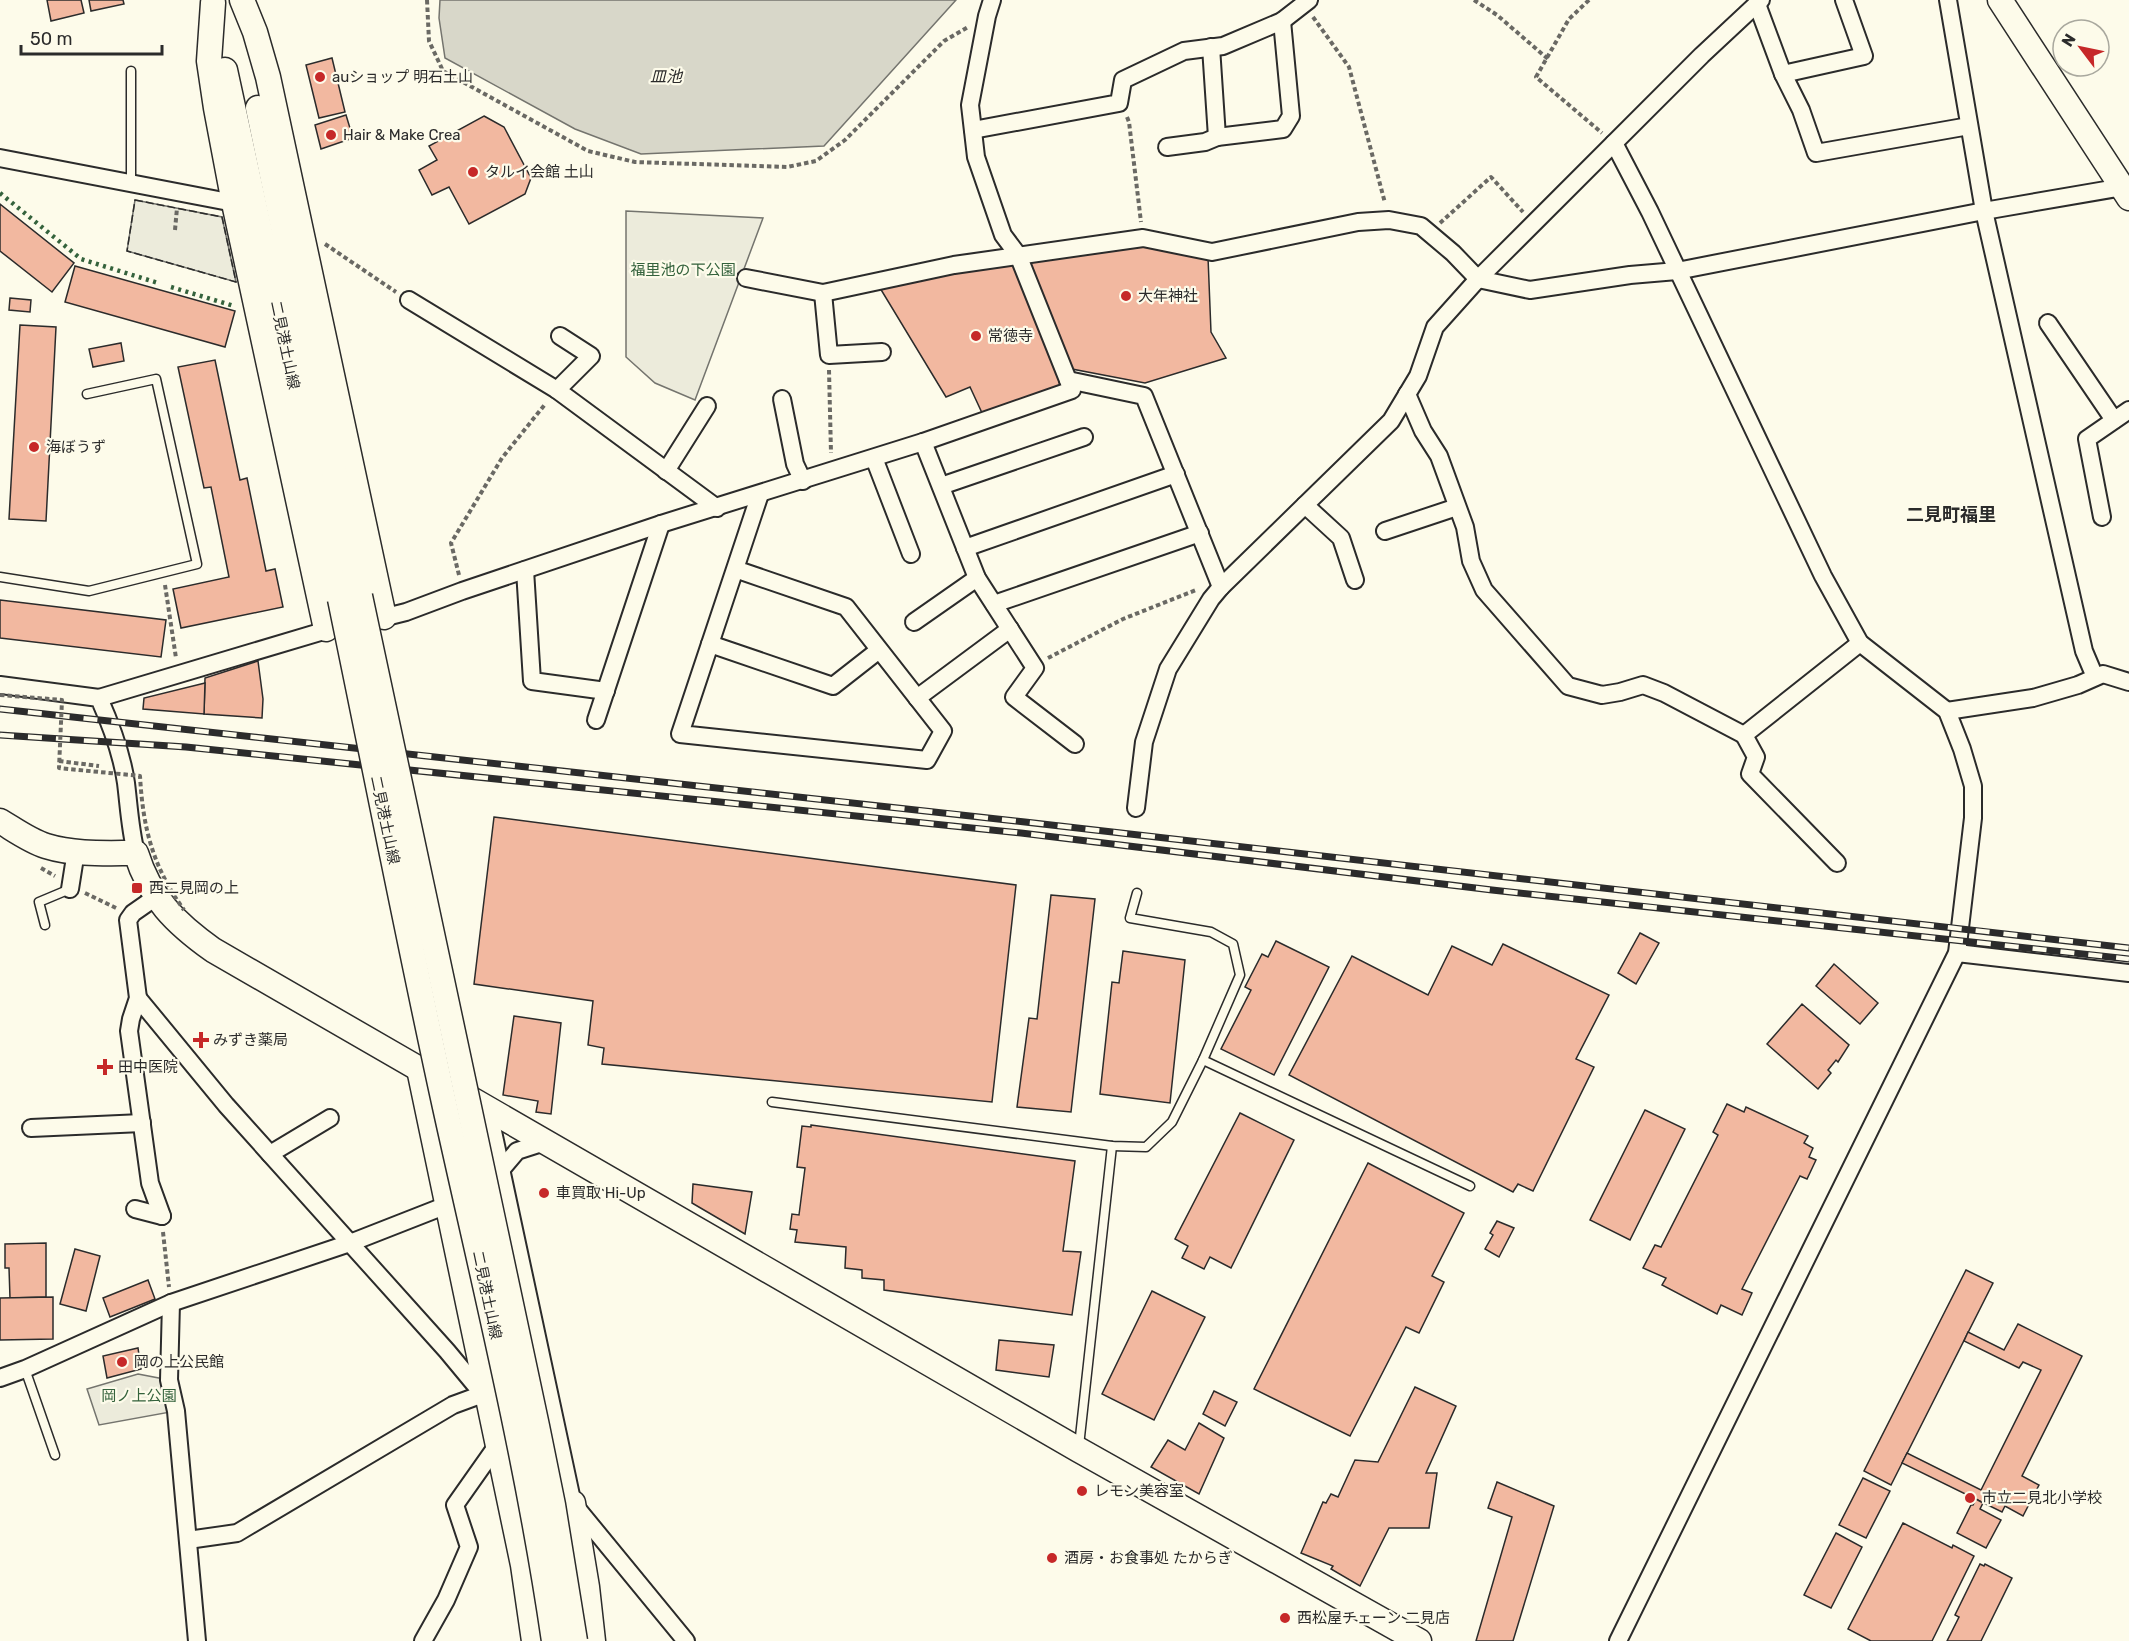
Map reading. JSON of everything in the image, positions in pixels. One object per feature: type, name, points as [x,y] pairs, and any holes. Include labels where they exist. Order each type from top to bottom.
[{"type":"main road","points":[[242,0],[255,32],[268,77],[384,617]]},
{"type":"main road","points":[[2000,0],[2127,190]]},
{"type":"main road","points":[[221,1],[208,61],[234,203],[326,629]]},
{"type":"main road","name":"二見港土山線","points":[[221,1],[224,66],[350,597],[540,1438],[575,1641]]},
{"type":"main road","name":"二見港土山線","points":[[350,597],[440,1083],[509,1396],[545,1576],[554,1641]]},
{"type":"main road","points":[[0,821],[47,846],[76,851],[136,853],[156,897],[174,919],[213,950],[1405,1638]]},
{"type":"main road","points":[[419,1069],[486,1398],[523,1564],[534,1641]]},
{"type":"main road","points":[[573,1503],[587,1587],[593,1641]]},
{"type":"street","points":[[1783,74],[1864,56],[1844,0]]},
{"type":"street","points":[[1948,0],[1984,211],[2084,651],[2095,677]]},
{"type":"street","points":[[973,130],[1119,103],[1123,80],[1184,51],[1222,46],[1282,21],[1306,2]]},
{"type":"street","points":[[1136,808],[1144,742],[1168,669],[1220,583],[1305,505],[1391,421],[1418,376],[1435,327],[1478,279],[1759,2],[1783,74],[1801,110],[1816,153],[1969,126]]},
{"type":"street","points":[[0,685],[99,698],[326,629],[406,612],[661,524],[874,458],[1072,390],[1018,255],[1003,235],[976,157],[970,105],[989,8]]},
{"type":"street","points":[[1167,147],[1205,142],[1217,137],[1283,129],[1291,116],[1282,21]]},
{"type":"street","points":[[1211,47],[1217,137]]},
{"type":"street","points":[[1614,143],[1650,212],[1823,576],[1860,643],[1947,711],[1973,786],[1973,818],[1957,953],[1618,1641]]},
{"type":"street","points":[[0,158],[234,203]]},
{"type":"street","points":[[746,278],[824,293],[954,265],[1143,238],[1212,252],[1358,222],[1389,220],[1421,226],[1453,253],[1478,279],[1530,290],[1630,275],[1677,272],[1984,211],[2127,190]]},
{"type":"street","points":[[824,293],[829,355],[882,352]]},
{"type":"street","points":[[409,300],[557,390],[717,508]]},
{"type":"street","points":[[2048,323],[2114,420]]},
{"type":"street","points":[[557,390],[591,356],[560,336]]},
{"type":"street","points":[[1068,380],[1144,396],[1220,583]]},
{"type":"street","points":[[1407,394],[1423,431],[1439,456],[1464,527],[1471,561],[1484,590],[1568,686],[1602,695],[1643,685],[1664,693],[1744,735],[1756,757],[1750,774],[1837,863]]},
{"type":"street","points":[[782,399],[795,464],[803,481]]},
{"type":"street","points":[[666,471],[707,406]]},
{"type":"street","points":[[2102,518],[2087,439],[2129,410]]},
{"type":"street","points":[[941,486],[1084,437]]},
{"type":"street","points":[[923,442],[977,578],[1035,668],[1014,697],[1075,744]]},
{"type":"street","points":[[874,458],[911,554]]},
{"type":"street","points":[[965,548],[1176,474]]},
{"type":"street","points":[[735,569],[846,607],[943,731],[927,760],[680,734],[735,569],[760,494]]},
{"type":"street","points":[[1305,505],[1341,538],[1355,580]]},
{"type":"street","points":[[1385,531],[1457,507]]},
{"type":"street","points":[[596,720],[661,524]]},
{"type":"street","points":[[994,604],[1200,533]]},
{"type":"street","points":[[525,570],[532,681],[606,691]]},
{"type":"street","points":[[914,622],[977,578]]},
{"type":"street","points":[[918,698],[1010,629]]},
{"type":"street","points":[[1744,735],[1860,643]]},
{"type":"street","points":[[710,644],[833,686],[879,650]]},
{"type":"street","points":[[1947,711],[2033,698],[2078,685],[2103,674],[2129,682]]},
{"type":"street","points":[[99,698],[117,743],[126,782],[129,826],[136,853]]},
{"type":"street","points":[[70,887],[76,851]]},
{"type":"street","points":[[156,897],[133,913],[129,920],[138,998],[129,1031],[150,1183],[162,1216]]},
{"type":"street","points":[[1957,953],[2129,973]]},
{"type":"street","points":[[138,998],[226,1105],[351,1243],[486,1398],[686,1641]]},
{"type":"street","points":[[488,1108],[573,1503]]},
{"type":"street","points":[[270,1154],[330,1118]]},
{"type":"street","points":[[31,1128],[142,1123]]},
{"type":"street","points":[[0,1378],[171,1303],[351,1243],[447,1205],[501,1170],[517,1151],[545,1142]]},
{"type":"street","points":[[135,1209],[162,1216]]},
{"type":"street","points":[[171,1303],[170,1380],[176,1411],[197,1641]]},
{"type":"street","points":[[188,1540],[237,1533],[453,1405],[486,1398]]},
{"type":"street","points":[[423,1641],[446,1600],[469,1547],[455,1505],[498,1444]]},
{"type":"lane","points":[[130,183],[131,71]]},
{"type":"lane","points":[[0,577],[89,591],[197,564],[156,379],[87,394]]},
{"type":"lane","points":[[45,925],[39,902],[70,887]]},
{"type":"lane","points":[[772,1102],[1112,1146],[1146,1147],[1172,1122],[1203,1060],[1240,975],[1233,944],[1211,932],[1130,918],[1137,893]]},
{"type":"lane","points":[[1203,1060],[1470,1186]]},
{"type":"lane","points":[[1079,1450],[1112,1146]]},
{"type":"lane","points":[[25,1369],[55,1455]]},
{"type":"path","points":[[427,0],[429,41],[443,71],[588,151],[634,162],[787,167],[816,161],[845,140],[944,41],[989,8]]},
{"type":"path","points":[[1474,0],[1497,15],[1548,59]]},
{"type":"path","points":[[1589,0],[1569,19],[1536,77],[1614,143]]},
{"type":"path","points":[[1306,2],[1349,67],[1389,220]]},
{"type":"path","points":[[1119,103],[1129,122],[1143,238]]},
{"type":"path","points":[[1429,233],[1491,177],[1534,223]]},
{"type":"path","points":[[320,241],[409,300]]},
{"type":"path","points":[[829,355],[832,471]]},
{"type":"path","points":[[462,591],[451,543],[502,458],[557,390]]},
{"type":"path","points":[[163,571],[178,673]]},
{"type":"path","points":[[1035,668],[1052,655],[1123,619],[1220,583]]},
{"type":"path","points":[[0,695],[62,700],[59,768],[140,776],[143,814],[152,850],[166,883],[184,910]]},
{"type":"path","points":[[59,761],[99,766]]},
{"type":"path","points":[[70,887],[115,909],[121,906]]},
{"type":"path","points":[[162,1216],[171,1303]]},
{"type":"green space","points":[[135,200],[222,217],[236,282],[127,251]]},
{"type":"green space","name":"福里池の下公園","points":[[626,211],[763,218],[695,400],[655,383],[626,357]]},
{"type":"green space","name":"岡ノ上公園","points":[[138,1374],[169,1380],[176,1411],[99,1425],[87,1389]]},
{"type":"water","name":"皿池","points":[[440,0],[956,0],[824,146],[641,154],[575,129],[445,58],[439,18]]},
{"type":"building","points":[[47,0],[81,0],[84,13],[51,21]]},
{"type":"building","points":[[89,0],[123,0],[124,4],[91,11]]},
{"type":"building","points":[[332,58],[345,112],[319,118],[306,65]]},
{"type":"building","points":[[346,115],[353,138],[321,149],[315,125]]},
{"type":"building","points":[[484,116],[504,127],[531,178],[525,194],[469,224],[449,187],[432,195],[419,170],[437,160],[429,146]]},
{"type":"building","points":[[0,204],[74,263],[52,292],[0,251]]},
{"type":"building","name":"大年神社","points":[[1140,244],[1208,257],[1211,332],[1226,358],[1145,383],[1072,369],[1029,260]]},
{"type":"building","name":"常徳寺","points":[[1013,262],[1064,384],[983,415],[970,387],[946,397],[880,288]]},
{"type":"building","points":[[75,266],[235,311],[225,347],[65,302]]},
{"type":"building","points":[[10,298],[31,300],[30,312],[9,310]]},
{"type":"building","points":[[20,325],[56,327],[46,521],[9,519]]},
{"type":"building","points":[[121,343],[124,361],[93,367],[89,349]]},
{"type":"building","points":[[215,360],[240,480],[247,478],[266,571],[275,569],[283,607],[181,628],[173,589],[229,577],[211,487],[204,488],[178,367]]},
{"type":"building","points":[[0,600],[166,620],[161,657],[0,638]]},
{"type":"building","points":[[258,661],[263,699],[262,718],[204,714],[205,678]]},
{"type":"building","points":[[205,683],[204,714],[143,709],[144,698]]},
{"type":"building","points":[[494,817],[1016,885],[992,1102],[602,1064],[604,1048],[588,1045],[593,1001],[474,984]]},
{"type":"building","points":[[1051,895],[1095,899],[1071,1112],[1017,1107],[1029,1018],[1037,1019]]},
{"type":"building","points":[[1640,933],[1659,943],[1636,984],[1618,973]]},
{"type":"building","points":[[1276,941],[1329,967],[1274,1075],[1221,1049],[1251,990],[1245,987],[1262,954],[1268,957]]},
{"type":"building","points":[[1503,944],[1609,995],[1576,1059],[1594,1067],[1533,1191],[1518,1184],[1513,1192],[1289,1075],[1352,956],[1428,995],[1452,946],[1492,965]]},
{"type":"building","points":[[1123,951],[1185,960],[1170,1103],[1100,1094],[1112,982],[1119,983]]},
{"type":"building","points":[[1834,964],[1878,1003],[1860,1024],[1816,986]]},
{"type":"building","points":[[1802,1004],[1849,1045],[1838,1062],[1836,1060],[1828,1070],[1831,1073],[1818,1089],[1767,1044]]},
{"type":"building","points":[[514,1016],[561,1023],[551,1114],[536,1112],[538,1101],[503,1095]]},
{"type":"building","points":[[1727,1104],[1744,1112],[1746,1107],[1808,1136],[1804,1143],[1813,1148],[1809,1157],[1816,1160],[1807,1179],[1800,1176],[1742,1289],[1752,1293],[1742,1315],[1721,1305],[1717,1314],[1662,1285],[1666,1278],[1643,1268],[1655,1245],[1661,1247],[1718,1135],[1713,1132]]},
{"type":"building","points":[[1645,1110],[1685,1129],[1630,1240],[1590,1220]]},
{"type":"building","points":[[1240,1113],[1294,1140],[1231,1268],[1210,1257],[1204,1269],[1182,1258],[1188,1246],[1175,1239]]},
{"type":"building","points":[[811,1125],[1075,1161],[1063,1251],[1081,1252],[1072,1315],[884,1290],[884,1280],[862,1278],[862,1270],[845,1268],[846,1247],[795,1242],[797,1230],[790,1229],[792,1214],[799,1215],[805,1168],[797,1167],[802,1126],[811,1127]]},
{"type":"building","points":[[1368,1163],[1464,1213],[1432,1276],[1444,1282],[1419,1333],[1406,1327],[1350,1436],[1254,1389]]},
{"type":"building","points":[[693,1184],[752,1192],[745,1234],[692,1203]]},
{"type":"building","points":[[1497,1221],[1514,1228],[1499,1257],[1485,1249],[1493,1235],[1490,1233]]},
{"type":"building","points":[[46,1243],[46,1297],[10,1298],[9,1268],[5,1268],[5,1244]]},
{"type":"building","points":[[75,1249],[100,1256],[86,1311],[60,1304]]},
{"type":"building","points":[[1966,1270],[1993,1283],[1891,1485],[1864,1471]]},
{"type":"building","points":[[148,1280],[155,1299],[110,1317],[103,1298]]},
{"type":"building","points":[[1152,1291],[1205,1317],[1154,1420],[1102,1394]]},
{"type":"building","points":[[53,1297],[53,1339],[0,1340],[0,1298]]},
{"type":"building","points":[[2018,1324],[2082,1356],[2022,1476],[2039,1485],[2023,1516],[2005,1506],[2002,1512],[1902,1463],[1907,1453],[1981,1490],[2041,1370],[2023,1362],[2019,1368],[1964,1341],[1968,1332],[2004,1350]]},
{"type":"building","points":[[999,1340],[1054,1345],[1049,1377],[996,1370]]},
{"type":"building","name":"岡の上公民館","points":[[138,1348],[141,1369],[107,1378],[103,1356]]},
{"type":"building","points":[[1415,1387],[1456,1406],[1426,1473],[1437,1473],[1429,1528],[1389,1528],[1360,1586],[1331,1569],[1333,1566],[1301,1553],[1323,1502],[1326,1503],[1331,1494],[1338,1497],[1355,1460],[1378,1462]]},
{"type":"building","points":[[1214,1391],[1237,1402],[1225,1426],[1203,1414]]},
{"type":"building","points":[[1199,1423],[1224,1438],[1199,1494],[1151,1467],[1168,1440],[1185,1450]]},
{"type":"building","points":[[1863,1478],[1890,1491],[1866,1538],[1839,1525]]},
{"type":"building","points":[[1497,1482],[1554,1506],[1513,1641],[1476,1641],[1512,1517],[1488,1508]]},
{"type":"building","points":[[1976,1499],[1983,1503],[1980,1509],[2001,1520],[1986,1548],[1957,1533]]},
{"type":"building","points":[[1903,1523],[1952,1548],[1953,1545],[1974,1556],[1932,1641],[1871,1641],[1848,1629]]},
{"type":"building","points":[[1836,1533],[1862,1547],[1831,1608],[1804,1595]]},
{"type":"building","points":[[1980,1564],[1984,1566],[1985,1564],[2012,1578],[1981,1641],[1947,1641],[1959,1617],[1955,1615]]},
{"type":"railway","points":[[0,709],[1025,822],[2129,948]]},
{"type":"railway","points":[[0,735],[186,747],[1021,833],[1492,890],[2129,959]]},
{"type":"hedge","points":[[0,193],[81,259],[158,283]]},
{"type":"hedge","points":[[171,287],[234,306]]},
{"type":"fence","points":[[135,200],[222,217],[236,282],[127,251],[135,200]]},
{"type":"place","name":"auショップ 明石土山","points":[[320,77]]},
{"type":"place","name":"Hair & Make Crea","points":[[331,135]]},
{"type":"place","name":"タルイ会館 土山","points":[[473,172]]},
{"type":"place","name":"大年神社","points":[[1126,296]]},
{"type":"place","name":"常徳寺","points":[[976,336]]},
{"type":"place","name":"海ぼうず","points":[[34,447]]},
{"type":"place","name":"西二見岡の上","points":[[137,888]]},
{"type":"place","name":"みずき薬局","points":[[201,1040]]},
{"type":"place","name":"田中医院","points":[[105,1067]]},
{"type":"place","name":"車買取 Hi-Up","points":[[544,1193]]},
{"type":"place","name":"岡の上公民館","points":[[122,1362]]},
{"type":"place","name":"レモン美容室","points":[[1082,1491]]},
{"type":"place","name":"市立二見北小学校","points":[[1970,1498]]},
{"type":"place","name":"酒房・お食事処 たからぎ","points":[[1052,1558]]},
{"type":"place","name":"西松屋チェーン 二見店","points":[[1285,1618]]},
{"type":"district","name":"二見町福里","points":[[1951,515]]}]
